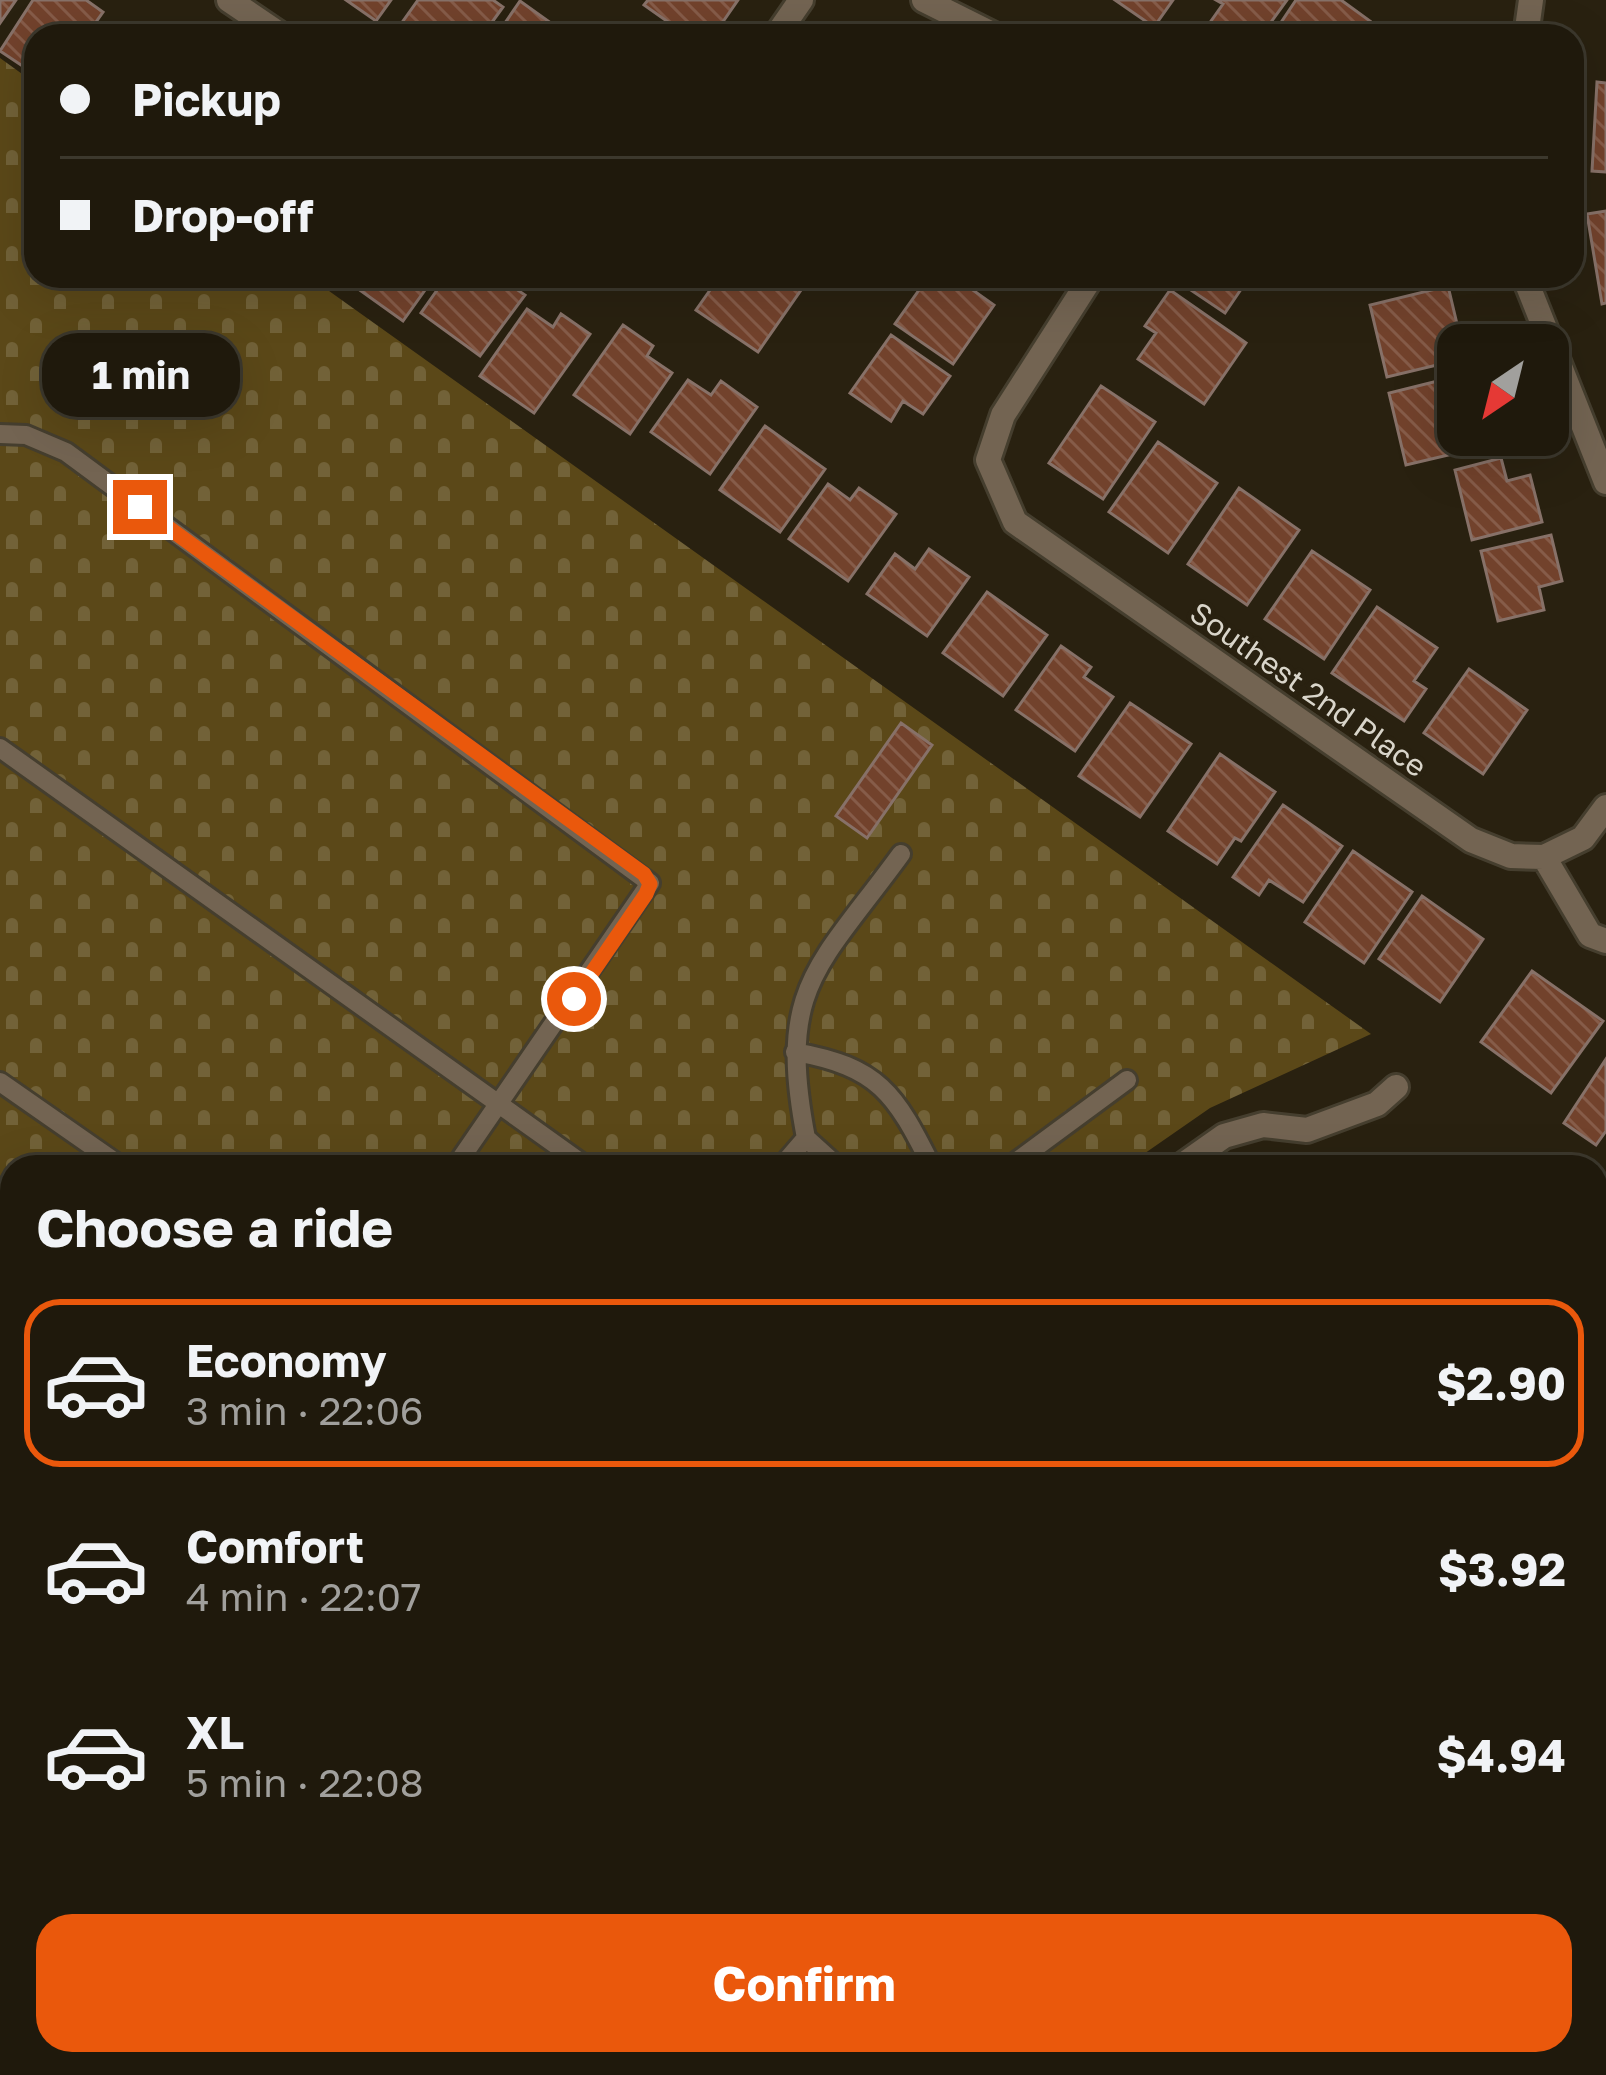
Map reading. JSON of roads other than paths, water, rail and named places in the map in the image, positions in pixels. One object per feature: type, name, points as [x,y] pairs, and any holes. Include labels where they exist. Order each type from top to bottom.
[{"type":"street","points":[[230,0],[265,24]]},
{"type":"street","points":[[924,0],[972,24]]},
{"type":"street","name":"Southest 2nd Place","points":[[1083,288],[1003,415],[988,460],[1015,522],[1471,840],[1511,856],[1544,856]]},
{"type":"street","points":[[1529,288],[1606,482]]},
{"type":"street","points":[[1606,807],[1582,838],[1544,856],[1589,935],[1606,940]]},
{"type":"street","points":[[1197,1155],[1224,1136],[1263,1125],[1307,1130],[1377,1103],[1396,1088]]},
{"type":"lane","points":[[0,434],[26,435],[66,452],[644,874],[650,884],[646,894],[464,1155]]},
{"type":"lane","points":[[0,748],[570,1155]]},
{"type":"lane","points":[[825,1155],[806,1138],[795,1052],[806,982],[902,854]]},
{"type":"lane","points":[[795,1052],[845,1061],[883,1084],[925,1155]]},
{"type":"lane","points":[[1025,1155],[1127,1080]]},
{"type":"lane","points":[[0,1082],[105,1155]]},
{"type":"lane","points":[[791,1155],[806,1138]]}]
